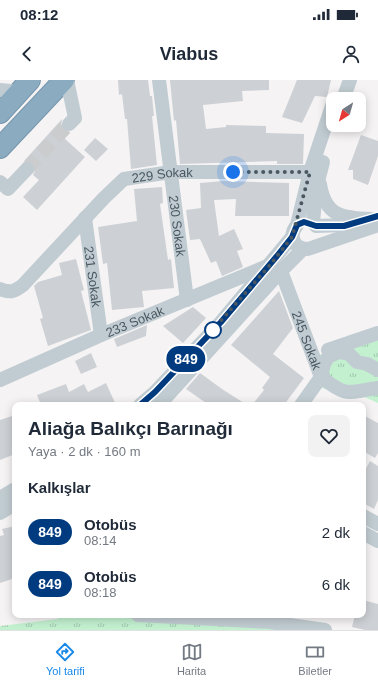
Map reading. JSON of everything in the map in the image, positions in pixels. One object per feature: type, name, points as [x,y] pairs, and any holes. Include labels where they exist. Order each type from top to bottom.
[{"type":"highway","points":[[0,148],[66,80]]},
{"type":"highway","points":[[0,113],[25,86],[49,96]]},
{"type":"street","points":[[66,80],[75,118],[69,124]]},
{"type":"street","name":"230 Sokak","points":[[159,80],[172,172],[187,300]]},
{"type":"street","points":[[336,92],[340,80]]},
{"type":"street","points":[[346,92],[350,80]]},
{"type":"street","points":[[0,90],[25,86]]},
{"type":"street","points":[[308,248],[319,238],[314,225],[314,174],[326,129]]},
{"type":"street","points":[[275,268],[294,231],[314,174],[332,132]]},
{"type":"street","points":[[0,182],[8,189],[27,169]]},
{"type":"street","name":"229 Sokak","points":[[0,289],[9,293],[15,291],[124,179],[172,172],[314,174]]},
{"type":"street","points":[[314,174],[325,203],[333,212],[347,218],[376,220]]},
{"type":"street","name":"231 Sokak","points":[[85,218],[101,335]]},
{"type":"street","points":[[294,231],[304,222],[314,225],[344,226],[376,220]]},
{"type":"street","points":[[156,401],[221,322],[275,268],[308,248],[376,220]]},
{"type":"street","points":[[294,231],[296,245],[308,248]]},
{"type":"street","name":"233 Sokak","points":[[0,380],[101,335],[187,300],[275,268]]},
{"type":"street","name":"245 Sokak","points":[[275,268],[321,377],[303,402]]},
{"type":"street","points":[[312,355],[378,333]]},
{"type":"street","points":[[378,370],[367,364],[357,362],[349,354],[339,352],[328,357],[324,364],[321,377],[340,390],[351,393],[378,388]]},
{"type":"street","points":[[0,498],[12,491]]},
{"type":"street","points":[[0,512],[12,506]]},
{"type":"street","points":[[366,518],[378,524]]},
{"type":"street","points":[[366,535],[378,541]]},
{"type":"street","points":[[194,618],[269,622],[296,621],[325,630]]},
{"type":"green space","points":[[378,335],[378,403],[364,397],[350,399],[315,385],[313,357]]},
{"type":"green space","points":[[175,618],[325,630],[0,630],[0,626],[58,619]]},
{"type":"building","points":[[118,80],[148,80],[150,96],[152,96],[154,116],[152,116],[157,165],[131,169],[127,119],[125,119],[122,94],[119,95]]},
{"type":"building","points":[[170,80],[269,80],[269,90],[242,91],[243,101],[203,105],[206,129],[226,127],[226,125],[266,126],[266,133],[304,134],[303,164],[277,164],[277,161],[180,164],[176,120],[174,121]]},
{"type":"building","points":[[297,80],[331,80],[328,92],[326,92],[326,97],[315,96],[302,123],[282,117]]},
{"type":"building","points":[[62,119],[61,127],[63,130],[69,132],[64,138],[85,157],[37,210],[23,197],[39,180],[33,175],[35,171],[33,163],[24,161]]},
{"type":"building","points":[[361,135],[378,141],[378,156],[368,185],[353,179],[353,170],[348,170]]},
{"type":"building","points":[[95,138],[108,149],[96,161],[84,150]]},
{"type":"building","points":[[223,181],[289,183],[289,216],[235,216],[236,199],[214,200],[219,236],[234,229],[243,249],[237,251],[243,267],[222,276],[216,261],[211,263],[200,239],[190,240],[186,210],[201,208],[200,183]]},
{"type":"building","points":[[162,187],[163,203],[160,204],[168,260],[171,259],[174,288],[142,291],[144,307],[112,310],[107,263],[103,264],[98,227],[137,221],[134,189]]},
{"type":"building","points":[[76,259],[84,290],[81,291],[91,330],[48,346],[40,319],[43,318],[34,286],[38,282],[62,275],[59,263]]},
{"type":"building","points":[[279,291],[293,328],[273,354],[304,378],[286,402],[254,402],[264,390],[262,388],[270,377],[231,345]]},
{"type":"building","points":[[193,307],[206,318],[183,343],[163,326]]},
{"type":"building","points":[[147,325],[146,336],[117,347],[114,339]]},
{"type":"building","points":[[91,353],[97,367],[81,374],[75,361]]},
{"type":"building","points":[[200,373],[242,402],[205,402],[186,389]]},
{"type":"building","points":[[106,383],[115,402],[40,402],[37,395],[66,384],[69,392],[84,384],[88,392]]},
{"type":"building","points":[[12,416],[12,455],[0,460],[0,420]]},
{"type":"building","points":[[366,417],[378,423],[378,453],[375,458],[366,453]]},
{"type":"building","points":[[370,461],[378,466],[378,500],[374,509],[366,505],[366,468]]},
{"type":"building","points":[[12,527],[12,579],[0,583],[0,536],[4,535],[2,529]]},
{"type":"building","points":[[366,601],[378,604],[378,630],[365,630],[352,627],[354,618],[366,618]]},
{"type":"tunnel","points":[[27,169],[69,124]]},
{"type":"bus line","name":"849","points":[[143,402],[155,392],[221,322],[270,265],[292,237],[294,228],[300,222],[313,223],[316,226],[344,226],[378,216]]},
{"type":"route","points":[[213,330],[210,333],[270,265],[292,237],[292,232],[297,225],[310,172],[233,172]]}]
